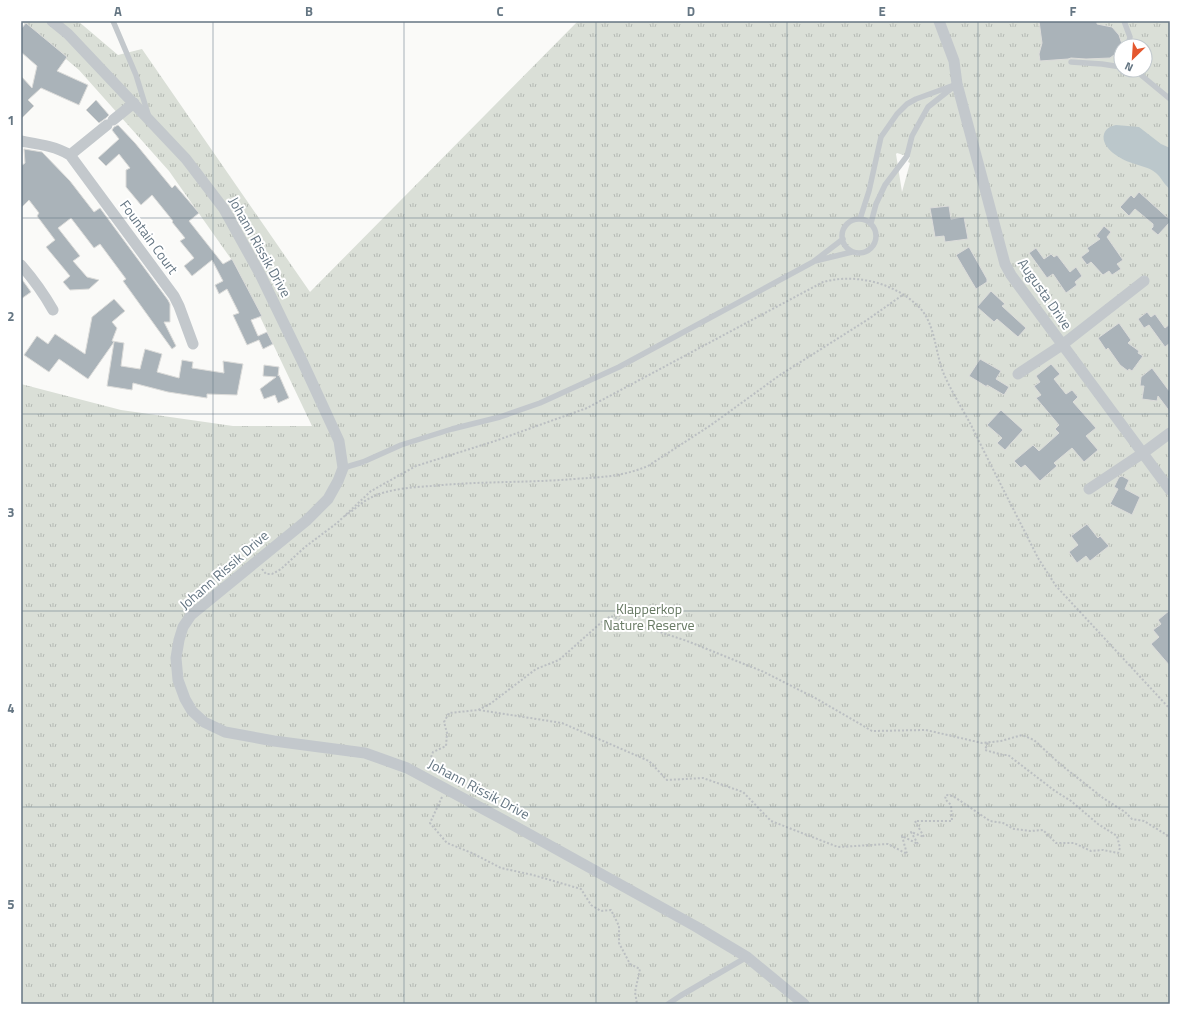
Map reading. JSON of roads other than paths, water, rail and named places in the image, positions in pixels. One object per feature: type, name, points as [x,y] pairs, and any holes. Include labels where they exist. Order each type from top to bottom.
[{"type":"street","name":"Johann Rissik Drive","points":[[52,21],[68,34],[186,159],[224,209],[260,274],[304,364],[339,441],[343,468],[328,499],[306,521],[191,616],[183,628],[176,658],[178,680],[185,699],[192,711],[204,722],[225,732],[274,741],[365,753],[407,768],[655,903],[747,957],[804,1004]]},
{"type":"street","name":"Augusta Drive","points":[[939,21],[954,61],[957,84],[1005,264],[1011,275],[1062,345],[1170,490]]},
{"type":"street","points":[[21,141],[63,151],[70,155],[134,103]]},
{"type":"street","name":"Fountain Court","points":[[70,155],[174,296],[193,344]]},
{"type":"street","points":[[21,265],[44,294],[53,310]]},
{"type":"street","points":[[1018,374],[1062,345],[1144,281]]},
{"type":"street","points":[[1089,489],[1170,433]]},
{"type":"lane","points":[[113,21],[136,75],[150,120]]},
{"type":"lane","points":[[1124,21],[1130,38]]},
{"type":"lane","points":[[1071,62],[1113,66]]},
{"type":"lane","points":[[1145,78],[1170,99]]},
{"type":"lane","points":[[860,219],[869,191],[882,138],[897,114],[906,104],[957,84]]},
{"type":"lane","points":[[813,262],[852,252],[864,252],[873,246],[876,240],[876,235],[871,223],[876,204],[885,185],[907,156],[912,136],[928,107],[957,84]]},
{"type":"lane","points":[[852,252],[844,244],[842,238],[845,227],[854,220],[860,219],[871,223]]},
{"type":"lane","points":[[343,468],[362,462],[401,445],[452,429],[500,417],[540,403],[619,367],[813,262],[842,238]]},
{"type":"lane","points":[[668,1004],[747,957]]},
{"type":"park label","name":"Klapperkop Nature Reserve","points":[[649,618]]}]
